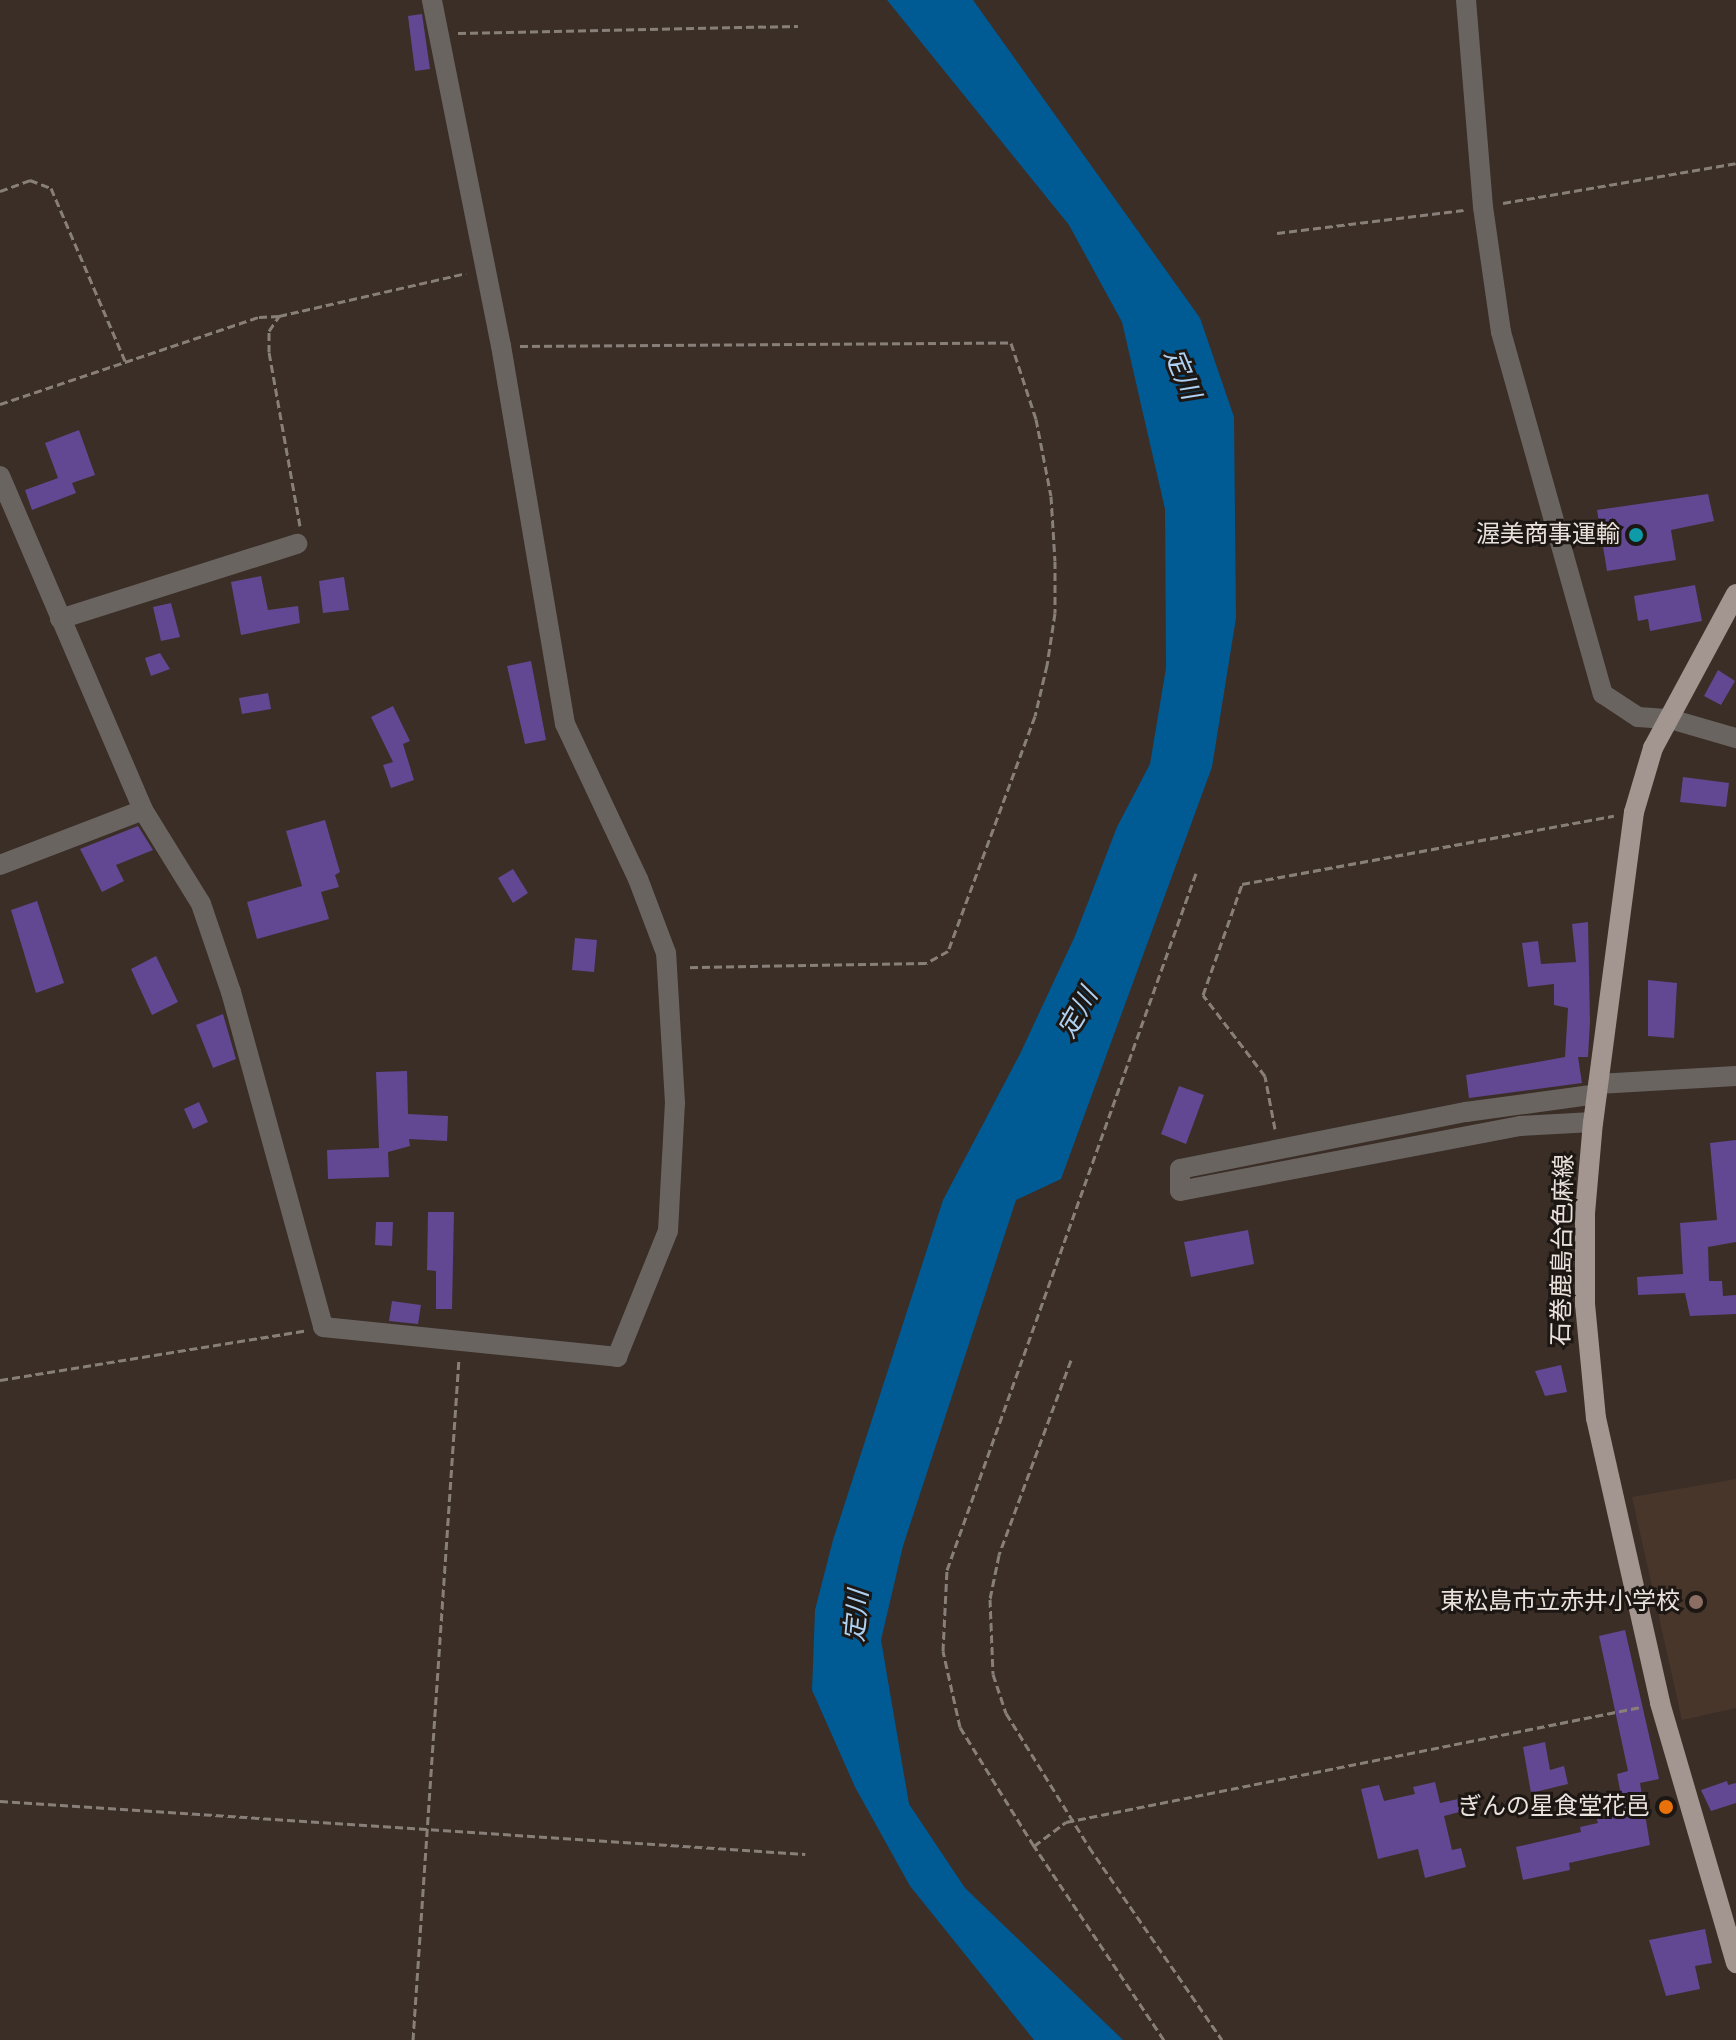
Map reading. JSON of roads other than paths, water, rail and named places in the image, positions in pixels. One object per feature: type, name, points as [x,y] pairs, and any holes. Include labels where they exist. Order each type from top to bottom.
[{"type":"main road","name":"石巻鹿島台色麻線","points":[[1736,594],[1653,748],[1634,812],[1597,1089],[1585,1214],[1587,1361],[1660,1703],[1736,1963]]},
{"type":"street","points":[[0,476],[143,810],[201,904],[231,992],[323,1327],[617,1357],[668,1231],[675,1103],[668,967],[638,879],[565,724],[501,346],[432,0]]},
{"type":"street","points":[[1466,0],[1483,207],[1501,332],[1603,694],[1638,717],[1670,719],[1736,738]]},
{"type":"street","points":[[60,619],[297,544]]},
{"type":"street","points":[[0,865],[143,810]]},
{"type":"street","points":[[1593,1122],[1520,1126],[1180,1191],[1180,1169],[1597,1089],[1736,1076]]},
{"type":"water","name":"定川","points":[[887,0],[973,0],[1200,318],[1234,417],[1236,618],[1212,767],[1061,1179],[1016,1200],[903,1546],[881,1640],[909,1804],[965,1888],[1123,2040],[1034,2040],[910,1886],[855,1787],[812,1690],[815,1610],[833,1540],[943,1200],[1020,1054],[1075,936],[1117,827],[1150,764],[1166,668],[1165,509],[1122,322],[1069,225]]},
{"type":"place","name":"渥美商事運輸","points":[[1636,535]]},
{"type":"place","name":"東松島市立赤井小学校","points":[[1696,1602]]},
{"type":"place","name":"ぎんの星食堂花邑","points":[[1666,1807]]}]
